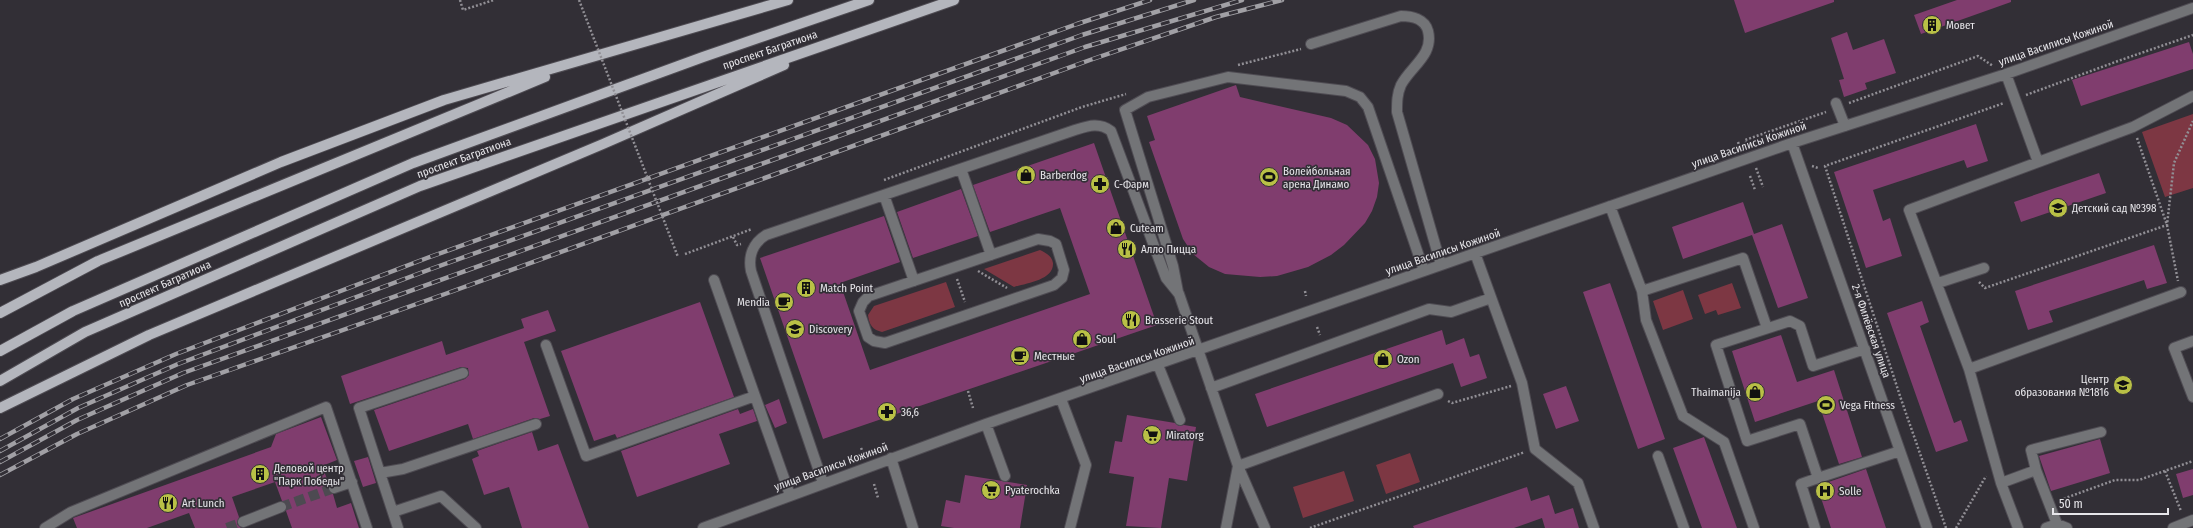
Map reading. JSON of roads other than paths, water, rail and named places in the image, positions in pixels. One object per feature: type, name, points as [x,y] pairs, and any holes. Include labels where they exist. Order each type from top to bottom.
[{"type":"main road","points":[[0,280],[36,267],[281,162],[444,100],[788,0]]},
{"type":"main road","name":"проспект Багратиона","points":[[0,351],[73,311],[413,163],[702,56],[869,0]]},
{"type":"main road","name":"проспект Багратиона","points":[[0,381],[86,332],[420,186],[855,33],[954,0]]},
{"type":"main road","points":[[0,408],[149,335],[604,144],[855,33]]},
{"type":"main road","points":[[0,313],[98,261],[593,57]]},
{"type":"street","name":"улица Василисы Кожиной","points":[[703,528],[986,424],[1475,253],[1792,143],[2006,74],[2193,8]]},
{"type":"street","points":[[1312,44],[1401,16],[1415,17],[1427,27],[1430,41],[1426,52],[1401,85],[1397,98],[1397,112],[1441,265]]},
{"type":"street","points":[[2006,74],[2038,162]]},
{"type":"street","points":[[1265,528],[1238,466],[1198,351],[1179,294],[1173,266],[1125,110],[1148,97],[1228,77],[1346,91],[1360,97],[1368,107],[1424,271]]},
{"type":"street","points":[[2018,528],[2001,483],[1970,369],[1909,210],[2133,127],[2193,96]]},
{"type":"street","points":[[1837,105],[1845,126]]},
{"type":"street","points":[[823,483],[751,271],[750,259],[756,243],[766,235],[1092,125],[1105,126],[1110,131],[1166,278],[1179,294]]},
{"type":"street","name":"2-я Филёвская улица","points":[[1792,143],[1927,528]]},
{"type":"street","points":[[961,169],[991,255]]},
{"type":"street","points":[[884,195],[914,281]]},
{"type":"street","points":[[1610,206],[1642,292],[1646,320],[1683,416],[1724,442],[1754,528]]},
{"type":"street","points":[[1038,239],[1050,241],[1056,244],[1064,270],[1062,278],[1054,285],[885,342],[871,340],[868,337],[859,311],[862,302],[869,296],[991,255],[1038,239]]},
{"type":"street","points":[[1475,253],[1522,382],[1535,449],[1578,483],[1594,528]]},
{"type":"street","points":[[1642,292],[1743,258],[1767,328]]},
{"type":"street","points":[[1938,283],[1984,268]]},
{"type":"street","points":[[714,280],[790,495]]},
{"type":"street","points":[[1970,369],[2181,292]]},
{"type":"street","points":[[1211,388],[1429,309],[1451,312],[1491,298]]},
{"type":"street","points":[[1818,478],[1800,424],[1747,441],[1716,345],[1790,321],[1800,326],[1813,366],[1865,349]]},
{"type":"street","points":[[2193,341],[2174,348],[2193,397]]},
{"type":"street","points":[[546,345],[586,456],[755,396]]},
{"type":"street","points":[[1158,365],[1180,420]]},
{"type":"street","points":[[398,528],[359,408],[463,374]]},
{"type":"street","points":[[1238,466],[1438,394]]},
{"type":"street","points":[[1061,399],[1086,465],[1070,528]]},
{"type":"street","points":[[45,528],[71,512],[326,406],[368,528]]},
{"type":"street","points":[[380,473],[403,469],[536,424]]},
{"type":"street","points":[[986,424],[1005,476]]},
{"type":"street","points":[[2057,524],[2036,470],[2031,450],[2101,432]]},
{"type":"street","points":[[1815,528],[1801,484],[1900,451]]},
{"type":"street","points":[[1658,456],[1684,528]]},
{"type":"street","points":[[891,458],[913,528]]},
{"type":"street","points":[[1226,528],[1238,466]]},
{"type":"street","points":[[2001,483],[2036,470]]},
{"type":"street","points":[[334,488],[352,482]]},
{"type":"street","points":[[393,512],[442,496],[476,528]]},
{"type":"street","points":[[243,522],[281,507]]},
{"type":"street","points":[[2173,528],[2189,522]]},
{"type":"street","points":[[2046,528],[2057,524],[2067,528]]},
{"type":"tunnel","points":[[281,507],[334,488]]},
{"type":"tunnel","points":[[227,528],[243,522]]},
{"type":"railway","points":[[0,439],[73,399],[176,354],[427,258],[1077,24],[1150,0]]},
{"type":"railway","points":[[0,451],[78,408],[178,364],[431,269],[1082,35],[1194,0]]},
{"type":"railway","points":[[0,462],[77,420],[183,373],[1085,47],[1242,0]]},
{"type":"railway","points":[[0,475],[77,434],[187,385],[445,294],[1090,60],[1216,17],[1282,0]]},
{"type":"place","name":"Мовет","points":[[1932,25]]},
{"type":"place","name":"Barberdog","points":[[1026,175]]},
{"type":"place","name":"Волейбольная арена Динамо","points":[[1269,177]]},
{"type":"place","name":"C-Фарм","points":[[1100,184]]},
{"type":"place","name":"Детский сад №398","points":[[2058,208]]},
{"type":"place","name":"Cuteam","points":[[1116,228]]},
{"type":"place","name":"Алло Пицца","points":[[1127,249]]},
{"type":"place","name":"Match Point","points":[[806,288]]},
{"type":"place","name":"Mendia","points":[[784,302]]},
{"type":"place","name":"Brasserie Stout","points":[[1131,320]]},
{"type":"place","name":"Discovery","points":[[795,329]]},
{"type":"place","name":"Soul","points":[[1082,339]]},
{"type":"place","name":"Местные","points":[[1020,356]]},
{"type":"place","name":"Ozon","points":[[1383,359]]},
{"type":"place","name":"Центр образования №1816","points":[[2123,385]]},
{"type":"place","name":"Thaimanija","points":[[1755,392]]},
{"type":"place","name":"Vega Fitness","points":[[1826,405]]},
{"type":"place","name":"36,6","points":[[887,412]]},
{"type":"place","name":"Miratorg","points":[[1152,435]]},
{"type":"place","name":"Деловой центр \"Парк Победы\"","points":[[260,474]]},
{"type":"place","name":"Pyaterochka","points":[[991,490]]},
{"type":"place","name":"Solle","points":[[1825,491]]},
{"type":"place","name":"Art Lunch","points":[[168,503]]}]
